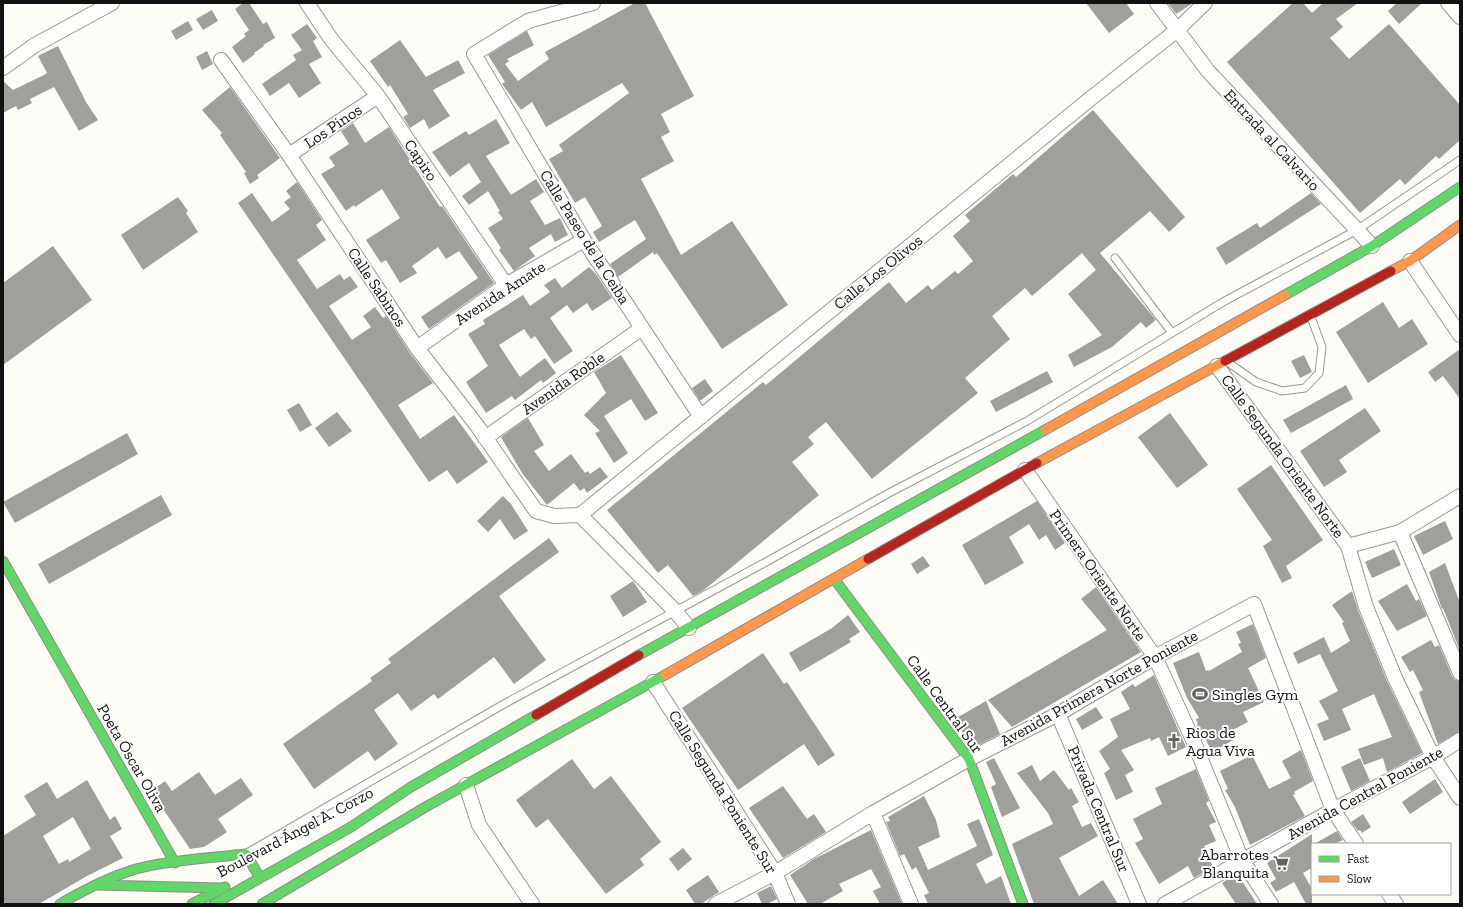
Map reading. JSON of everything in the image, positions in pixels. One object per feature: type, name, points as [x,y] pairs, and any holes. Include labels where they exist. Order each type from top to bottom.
[{"type":"main road","name":"Boulevard Ángel A. Corzo","points":[[192,904],[222,888],[258,874],[689,628],[1191,349],[1372,246],[1460,187]]},
{"type":"main road","points":[[262,904],[429,804],[653,682],[835,580],[1025,470],[1410,261],[1460,225]]},
{"type":"main road","name":"Poeta Óscar Oliva","points":[[3,561],[174,863]]},
{"type":"main road","name":"Calle Central Sur","points":[[835,580],[969,759],[1023,904]]},
{"type":"main road","points":[[60,904],[97,885],[144,867],[246,854],[258,874],[239,889],[214,904]]},
{"type":"main road","points":[[97,885],[222,888]]},
{"type":"street","points":[[3,68],[35,45],[112,3]]},
{"type":"street","name":"Capiro","points":[[307,3],[331,39],[378,96],[506,285]]},
{"type":"street","name":"Calle Paseo de la Ceiba","points":[[593,3],[528,21],[474,54],[584,240],[701,417]]},
{"type":"street","name":"Entrada al Calvario","points":[[1157,3],[1176,31],[1208,71],[1372,246]]},
{"type":"street","name":"Calle Los Olivos","points":[[580,515],[1090,98],[1176,31],[1204,3]]},
{"type":"street","points":[[1448,3],[1460,17]]},
{"type":"street","name":"Calle Sabinos","points":[[221,60],[289,155],[417,348],[485,438],[536,511],[554,516],[580,515]]},
{"type":"street","name":"Los Pinos","points":[[289,155],[378,96]]},
{"type":"street","name":"Avenida Amate","points":[[417,348],[506,285],[584,240]]},
{"type":"street","points":[[1410,261],[1460,335]]},
{"type":"street","name":"Avenida Roble","points":[[485,438],[642,328]]},
{"type":"street","name":"Calle Segunda Oriente Norte","points":[[1221,363],[1348,546]]},
{"type":"street","name":"Primera Oriente Norte","points":[[1025,470],[1155,657],[1193,740],[1242,860],[1271,904]]},
{"type":"street","points":[[1460,496],[1400,532],[1348,546],[1366,608],[1395,678],[1433,757],[1460,798]]},
{"type":"street","points":[[580,515],[675,611],[689,628]]},
{"type":"street","points":[[1400,532],[1460,673]]},
{"type":"street","name":"Avenida Primera Norte Poniente","points":[[716,904],[775,873],[873,813],[969,759],[1058,714],[1155,657],[1254,604],[1333,810]]},
{"type":"street","name":"Calle Segunda Poniente Sur","points":[[653,682],[775,873],[788,904]]},
{"type":"street","name":"Privada Central Sur","points":[[1058,714],[1139,904]]},
{"type":"street","name":"Avenida Central Poniente","points":[[1165,904],[1333,810],[1433,757],[1460,740]]},
{"type":"street","points":[[466,785],[479,825],[532,904]]},
{"type":"street","points":[[1333,810],[1355,843]]},
{"type":"street","points":[[873,813],[910,904]]},
{"type":"street","points":[[1390,895],[1396,904]]},
{"type":"lane","points":[[246,854],[504,704],[889,493],[1027,421],[1223,302],[1357,230],[1460,160]]},
{"type":"lane","points":[[1115,258],[1172,333]]},
{"type":"lane","points":[[1221,363],[1256,382],[1282,391],[1305,388],[1319,373],[1322,347],[1311,315]]},
{"type":"building","points":[[243,3],[249,3],[263,24],[267,22],[275,38],[263,45],[264,46],[243,63],[232,47],[246,36],[244,34],[249,30],[235,9]]},
{"type":"building","points":[[635,3],[645,3],[694,96],[661,114],[670,132],[661,137],[674,161],[641,179],[681,255],[732,221],[788,305],[722,349],[657,253],[654,255],[653,252],[618,277],[610,264],[646,239],[635,220],[599,242],[593,232],[602,226],[585,197],[575,203],[549,159],[563,151],[559,145],[629,93],[622,83],[546,127],[532,102],[521,110],[502,84],[505,82],[488,55],[527,31],[534,45],[507,59],[509,61],[505,64],[518,81],[549,59],[545,52]]},
{"type":"building","points":[[1086,3],[1126,3],[1134,14],[1109,33]]},
{"type":"building","points":[[1168,3],[1193,3],[1176,14]]},
{"type":"building","points":[[1293,3],[1303,3],[1312,13],[1323,3],[1358,3],[1336,19],[1343,27],[1330,38],[1349,59],[1389,24],[1460,105],[1460,140],[1439,159],[1436,156],[1405,185],[1400,179],[1360,213],[1227,62]]},
{"type":"building","points":[[1397,3],[1422,3],[1399,24],[1388,11]]},
{"type":"building","points":[[212,10],[218,21],[203,30],[196,19]]},
{"type":"building","points":[[188,21],[193,30],[176,40],[171,31]]},
{"type":"building","points":[[307,24],[317,38],[313,41],[322,57],[309,64],[321,83],[299,98],[289,83],[270,96],[262,84],[296,60],[293,55],[302,50],[291,35]]},
{"type":"building","points":[[400,40],[426,77],[458,60],[465,73],[433,90],[450,116],[429,129],[424,119],[410,128],[403,117],[408,114],[390,85],[388,87],[370,61]]},
{"type":"building","points":[[58,46],[86,102],[98,120],[79,131],[54,87],[30,99],[32,103],[18,110],[16,106],[3,113],[3,81],[13,90],[44,75],[47,73],[38,56]]},
{"type":"building","points":[[207,51],[213,64],[202,70],[196,57]]},
{"type":"building","points":[[230,87],[280,158],[257,175],[259,178],[250,184],[244,173],[246,172],[220,135],[222,133],[202,110]]},
{"type":"building","points":[[1093,110],[1185,217],[1169,232],[1150,211],[1100,253],[1156,320],[1146,328],[1141,322],[1112,347],[1074,367],[1068,355],[1102,335],[1068,294],[1096,270],[1082,253],[1032,296],[1025,288],[992,316],[1010,339],[965,378],[978,393],[872,479],[826,422],[808,437],[814,444],[792,462],[819,495],[704,590],[693,596],[668,565],[658,573],[607,510],[763,382],[766,385],[889,282],[906,303],[928,285],[932,290],[955,271],[958,274],[973,261],[953,236],[970,221],[965,215],[1013,174],[1016,177]]},
{"type":"building","points":[[496,119],[510,143],[486,156],[511,195],[536,179],[544,192],[530,201],[545,225],[560,218],[568,235],[555,242],[551,234],[529,248],[535,256],[514,271],[499,250],[501,248],[488,228],[503,219],[488,191],[469,205],[462,196],[481,182],[469,163],[450,177],[432,152],[466,131],[469,135]]},
{"type":"building","points":[[353,123],[365,143],[389,127],[440,207],[442,206],[494,283],[429,329],[421,317],[478,278],[459,251],[446,259],[438,247],[412,266],[417,273],[400,283],[386,260],[381,263],[366,240],[400,218],[382,189],[355,207],[354,205],[346,211],[321,174],[335,166],[329,157],[349,144],[341,131]]},
{"type":"building","points":[[297,182],[322,220],[316,225],[326,240],[297,260],[317,289],[340,274],[344,280],[350,276],[358,287],[329,306],[352,340],[371,327],[363,316],[375,307],[383,318],[386,316],[410,353],[433,383],[398,405],[420,439],[454,415],[488,462],[457,484],[447,470],[429,482],[238,203],[252,193],[272,222],[290,209],[284,202],[291,197],[286,191]]},
{"type":"building","points":[[1311,193],[1321,204],[1226,265],[1216,248],[1257,223],[1260,228]]},
{"type":"building","points":[[178,197],[188,211],[186,213],[198,232],[143,270],[121,235]]},
{"type":"building","points":[[53,246],[92,300],[3,365],[3,283]]},
{"type":"building","points":[[589,267],[596,274],[612,298],[592,311],[587,303],[573,313],[567,305],[550,318],[573,351],[554,364],[535,336],[531,339],[524,329],[499,345],[520,377],[545,358],[556,373],[543,383],[541,380],[515,400],[512,396],[486,413],[466,382],[488,366],[468,334],[485,324],[483,320],[523,295],[530,306],[550,292],[544,285],[555,278],[562,288]]},
{"type":"building","points":[[1383,302],[1399,328],[1412,319],[1428,344],[1368,383],[1336,332]]},
{"type":"building","points":[[1460,349],[1460,399],[1443,376],[1435,382],[1428,372]]},
{"type":"building","points":[[621,355],[658,413],[645,421],[631,399],[604,416],[628,453],[614,463],[595,433],[600,431],[584,415],[606,393],[594,372]]},
{"type":"building","points":[[1304,355],[1312,372],[1300,378],[1291,361]]},
{"type":"building","points":[[1047,371],[1053,382],[996,412],[990,401]]},
{"type":"building","points":[[705,379],[713,391],[700,401],[692,388]]},
{"type":"building","points":[[1346,385],[1353,399],[1291,433],[1283,420]]},
{"type":"building","points":[[299,403],[312,425],[300,432],[287,410]]},
{"type":"building","points":[[1365,408],[1381,431],[1339,460],[1347,472],[1324,487],[1300,451]]},
{"type":"building","points":[[337,412],[352,431],[329,447],[315,428]]},
{"type":"building","points":[[1170,413],[1208,465],[1177,488],[1138,437]]},
{"type":"building","points":[[528,418],[544,445],[534,451],[549,471],[571,454],[585,473],[588,471],[590,474],[600,467],[608,477],[587,493],[584,488],[580,491],[574,483],[547,505],[522,473],[501,437]]},
{"type":"building","points":[[127,433],[138,454],[15,523],[3,502]]},
{"type":"building","points":[[1271,465],[1323,540],[1286,566],[1292,578],[1282,583],[1263,546],[1272,540],[1237,489]]},
{"type":"building","points":[[161,495],[172,515],[49,584],[38,564]]},
{"type":"building","points":[[503,496],[511,504],[528,531],[514,540],[500,519],[488,532],[477,521]]},
{"type":"building","points":[[1037,501],[1065,543],[1055,550],[1046,535],[1039,540],[1029,524],[1009,537],[1024,563],[985,585],[962,545]]},
{"type":"building","points":[[1445,521],[1453,539],[1423,555],[1414,536]]},
{"type":"building","points":[[549,538],[559,552],[499,596],[546,660],[514,684],[494,657],[438,699],[434,694],[411,711],[398,693],[374,710],[398,744],[375,761],[368,751],[314,789],[283,744],[372,681],[370,678],[391,663],[388,659]]},
{"type":"building","points":[[1394,549],[1401,565],[1372,578],[1365,562]]},
{"type":"building","points":[[923,556],[930,566],[917,574],[911,564]]},
{"type":"building","points":[[1445,563],[1460,603],[1460,651],[1443,608],[1442,609],[1429,572]]},
{"type":"building","points":[[633,581],[647,602],[623,617],[610,596]]},
{"type":"building","points":[[1407,584],[1416,601],[1419,599],[1427,616],[1397,631],[1378,601]]},
{"type":"building","points":[[1096,587],[1141,652],[1012,727],[988,700],[1107,630],[1081,599]]},
{"type":"building","points":[[1352,591],[1358,610],[1387,681],[1422,753],[1387,772],[1383,758],[1364,765],[1358,749],[1392,737],[1374,694],[1342,709],[1351,730],[1324,741],[1317,724],[1329,719],[1319,701],[1338,691],[1320,654],[1298,664],[1293,653],[1324,637],[1331,653],[1350,641],[1342,623],[1344,622],[1332,605]]},
{"type":"building","points":[[848,615],[860,632],[849,639],[851,642],[800,672],[789,653],[832,628]]},
{"type":"building","points":[[1253,624],[1266,658],[1248,668],[1264,702],[1243,712],[1248,722],[1229,732],[1233,740],[1212,752],[1205,738],[1202,739],[1196,726],[1198,725],[1196,719],[1199,718],[1187,698],[1173,663],[1199,652],[1206,671],[1209,671],[1242,652],[1238,644],[1241,643],[1236,632]]},
{"type":"building","points":[[1431,640],[1435,647],[1439,645],[1452,676],[1455,680],[1460,681],[1460,732],[1438,744],[1419,692],[1423,690],[1413,670],[1410,672],[1401,657]]},
{"type":"building","points":[[763,653],[784,684],[787,682],[835,755],[818,766],[804,744],[738,790],[682,708]]},
{"type":"building","points":[[1154,675],[1186,747],[1168,756],[1159,737],[1151,741],[1150,738],[1121,750],[1134,770],[1125,775],[1133,792],[1116,800],[1104,773],[1110,769],[1099,751],[1118,737],[1110,719],[1130,709],[1121,692],[1133,684],[1135,687]]},
{"type":"building","points":[[986,701],[1000,734],[974,747],[953,720]]},
{"type":"building","points":[[1096,707],[1103,718],[1082,730],[1076,719]]},
{"type":"building","points":[[1301,750],[1313,781],[1294,792],[1295,794],[1293,795],[1305,816],[1250,845],[1235,807],[1225,790],[1228,789],[1220,771],[1252,755],[1269,789],[1291,778],[1282,761]]},
{"type":"building","points":[[994,758],[1020,808],[1002,817],[991,787],[996,784],[986,762]]},
{"type":"building","points":[[1360,758],[1370,781],[1351,791],[1341,767]]},
{"type":"building","points":[[572,759],[594,789],[611,776],[661,842],[640,859],[644,865],[606,894],[548,819],[536,828],[516,800]]},
{"type":"building","points":[[1032,765],[1040,781],[1054,770],[1069,790],[1071,788],[1079,802],[1072,806],[1082,827],[1091,823],[1098,836],[1059,858],[1079,896],[1103,880],[1118,904],[1034,904],[1012,844],[1053,824],[1048,813],[1017,773]]},
{"type":"building","points":[[1196,769],[1209,801],[1206,803],[1216,822],[1209,825],[1216,841],[1204,846],[1213,867],[1194,878],[1188,866],[1159,884],[1135,843],[1143,839],[1133,819],[1162,804],[1155,788]]},
{"type":"building","points":[[199,772],[215,795],[241,778],[253,795],[218,819],[227,832],[204,847],[190,849],[151,791],[165,781],[172,791]]},
{"type":"building","points":[[1435,779],[1443,792],[1410,814],[1402,802]]},
{"type":"building","points":[[87,780],[110,820],[115,816],[122,829],[110,836],[123,858],[87,876],[39,904],[3,904],[3,836],[36,815],[24,796],[47,782],[57,799]],"holes":[[[73,817],[91,849],[69,862],[68,859],[59,864],[43,836]]]},
{"type":"building","points":[[783,786],[807,819],[814,814],[826,832],[783,858],[749,808]]},
{"type":"building","points":[[924,796],[936,820],[940,837],[918,847],[928,870],[977,846],[967,824],[979,819],[993,855],[976,864],[986,884],[1001,876],[1011,904],[928,904],[924,895],[929,893],[916,867],[912,870],[904,854],[900,856],[886,822],[890,821],[888,817]]},
{"type":"building","points":[[1363,814],[1371,827],[1362,833],[1360,830],[1358,831],[1351,822]]},
{"type":"building","points":[[871,830],[902,904],[880,904],[873,891],[881,887],[871,869],[839,884],[843,891],[820,904],[808,904],[790,875],[814,859]]},
{"type":"building","points":[[1337,831],[1343,840],[1337,843],[1316,843]]},
{"type":"building","points":[[1312,834],[1311,869],[1303,873],[1311,887],[1312,904],[1306,904],[1294,882],[1276,892],[1270,883],[1276,879],[1267,863]]},
{"type":"building","points":[[683,848],[692,859],[678,871],[669,859]]},
{"type":"building","points":[[1237,873],[1257,904],[1236,904],[1222,883]]},
{"type":"building","points":[[708,875],[719,892],[701,904],[695,904],[686,890]]},
{"type":"building","points":[[771,886],[777,899],[767,904],[762,904],[757,893]]},
{"type":"traffic: fast","points":[[1285,295],[1372,246],[1460,187]]},
{"type":"traffic: fast","points":[[639,655],[1045,430]]},
{"type":"traffic: fast","points":[[3,561],[175,863]]},
{"type":"traffic: fast","points":[[835,580],[969,759],[1023,904]]},
{"type":"traffic: fast","points":[[262,904],[429,805],[665,675]]},
{"type":"traffic: fast","points":[[214,904],[351,827],[411,787],[536,715]]},
{"type":"traffic: fast","points":[[60,904],[97,884],[126,872],[176,861],[246,854],[260,878]]},
{"type":"traffic: fast","points":[[97,885],[221,888]]},
{"type":"traffic: fast","points":[[192,904],[225,887]]},
{"type":"traffic: slow","points":[[1391,271],[1410,261],[1460,225]]},
{"type":"traffic: slow","points":[[1045,430],[1285,295]]},
{"type":"traffic: slow","points":[[1037,463],[1225,361]]},
{"type":"traffic: slow","points":[[665,675],[868,559]]},
{"type":"traffic: jam","points":[[1225,361],[1391,271]]},
{"type":"traffic: jam","points":[[868,559],[1037,463]]},
{"type":"traffic: jam","points":[[536,715],[639,655]]},
{"type":"place","name":"Singles Gym","points":[[1200,694]]},
{"type":"place","name":"Rios de Agua Viva","points":[[1174,741]]},
{"type":"place","name":"Abarrotes Blanquita","points":[[1281,863]]}]
